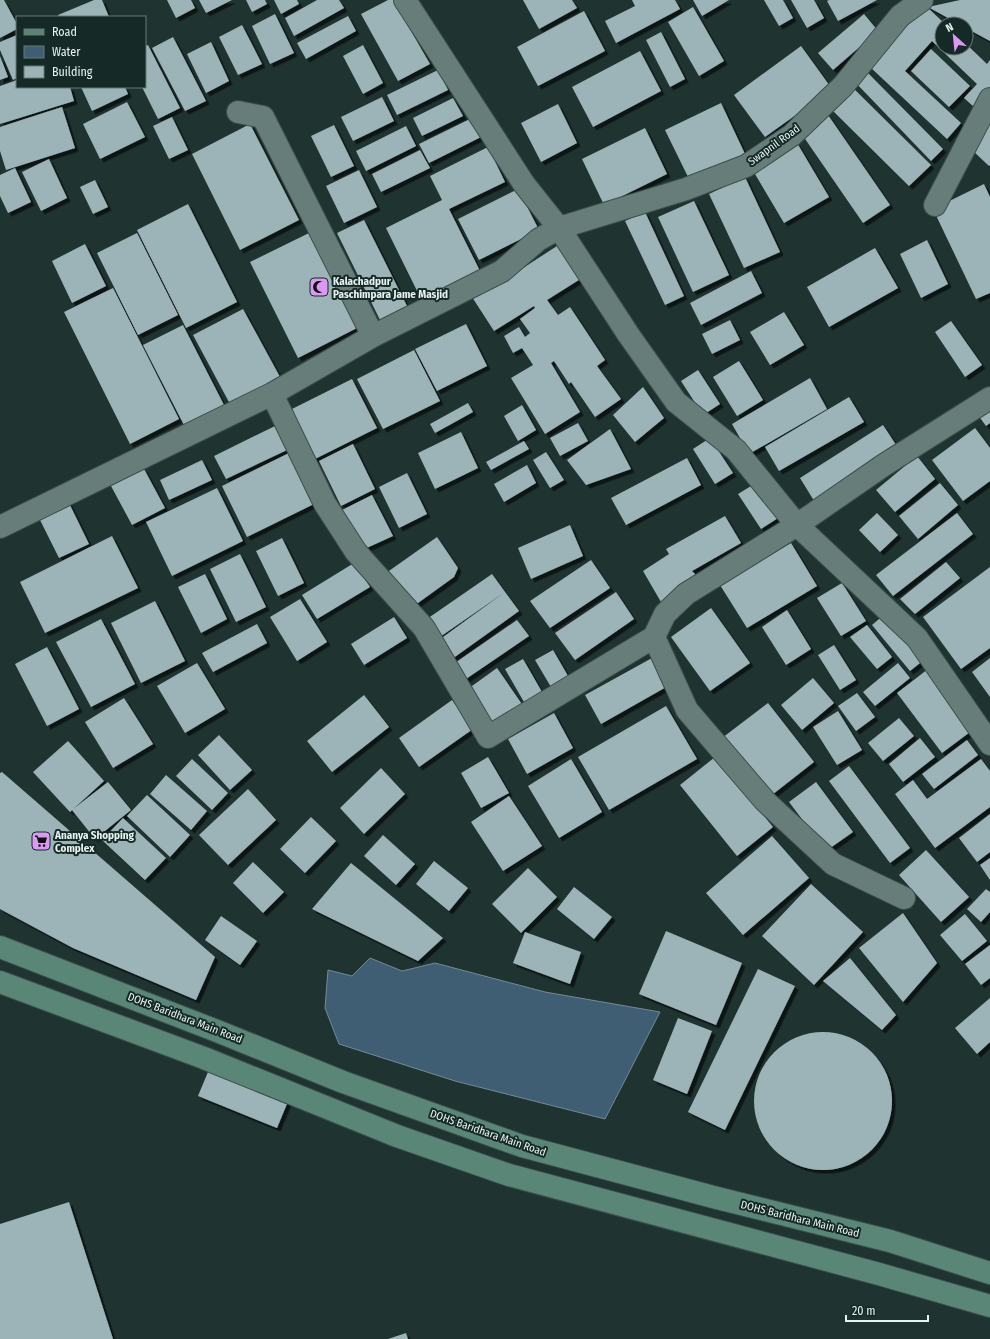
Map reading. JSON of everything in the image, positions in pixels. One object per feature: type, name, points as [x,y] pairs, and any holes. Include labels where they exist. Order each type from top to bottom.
[{"type":"street","points":[[405,0],[524,184],[559,228],[628,334],[676,402],[736,450],[797,525],[917,638],[990,744]]},
{"type":"street","name":"Swapnil Road","points":[[0,527],[272,394],[373,336],[502,271],[538,240],[559,228],[686,189],[746,166],[792,135],[843,86],[900,16],[922,0]]},
{"type":"street","points":[[935,205],[990,99]]},
{"type":"street","points":[[238,112],[263,117],[373,336]]},
{"type":"street","points":[[272,394],[325,504],[356,552],[424,628],[488,737],[654,637],[665,614],[686,594],[797,525],[884,465],[990,398]]},
{"type":"street","points":[[654,637],[687,710],[765,801],[833,864],[904,898]]},
{"type":"street","name":"DOHS Baridhara Main Road","points":[[0,947],[217,1031],[343,1082],[522,1146],[717,1198],[890,1241],[990,1273]]},
{"type":"street","points":[[0,982],[204,1058],[397,1136],[509,1175],[879,1274],[990,1306]]},
{"type":"water","points":[[370,958],[402,971],[435,963],[545,992],[660,1012],[605,1119],[455,1081],[339,1044],[325,1008],[328,970],[352,976]]},
{"type":"building","points":[[0,0],[4,0],[16,22],[16,30],[0,38]]},
{"type":"building","points":[[94,0],[102,0],[109,16],[58,16]]},
{"type":"building","points":[[167,0],[191,0],[195,8],[176,18]]},
{"type":"building","points":[[199,0],[232,0],[206,13]]},
{"type":"building","points":[[246,0],[265,0],[267,4],[252,12]]},
{"type":"building","points":[[274,0],[297,0],[299,4],[281,14]]},
{"type":"building","points":[[317,0],[339,0],[344,8],[294,36],[285,18]]},
{"type":"building","points":[[388,0],[393,0],[430,64],[398,81],[361,14]]},
{"type":"building","points":[[523,0],[572,0],[577,8],[539,29]]},
{"type":"building","points":[[632,0],[675,0],[680,9],[616,43],[605,21],[635,6]]},
{"type":"building","points":[[693,0],[729,0],[702,16]]},
{"type":"building","points":[[764,0],[783,0],[793,18],[779,26]]},
{"type":"building","points":[[791,0],[814,0],[824,18],[807,28]]},
{"type":"building","points":[[877,0],[838,21],[827,1]]},
{"type":"building","points":[[960,0],[990,0],[990,41],[974,32],[974,16],[944,16],[928,7]]},
{"type":"building","points":[[926,6],[937,16],[934,16],[934,43],[932,41],[905,71],[961,123],[947,139],[869,66]]},
{"type":"building","points":[[693,7],[724,61],[699,76],[668,22]]},
{"type":"building","points":[[584,11],[605,51],[538,86],[517,47]]},
{"type":"building","points":[[275,14],[294,53],[270,64],[252,26]]},
{"type":"building","points":[[864,14],[878,31],[833,70],[818,53]]},
{"type":"building","points":[[348,16],[356,31],[306,59],[297,43]]},
{"type":"building","points":[[242,25],[262,64],[238,75],[219,37]]},
{"type":"building","points":[[661,32],[685,79],[670,87],[646,40]]},
{"type":"building","points":[[16,35],[16,78],[13,80],[0,50],[0,42]]},
{"type":"building","points":[[173,37],[206,101],[185,111],[152,48]]},
{"type":"building","points":[[211,42],[229,81],[206,93],[187,54]]},
{"type":"building","points":[[148,45],[180,108],[158,119],[142,88],[146,88],[146,46]]},
{"type":"building","points":[[363,45],[383,83],[363,94],[343,56]]},
{"type":"building","points":[[801,46],[832,89],[765,137],[734,95]]},
{"type":"building","points":[[931,49],[934,52],[934,56],[938,56],[970,86],[949,107],[911,71]]},
{"type":"building","points":[[640,51],[661,91],[593,127],[572,87]]},
{"type":"building","points":[[974,52],[987,64],[990,60],[990,89],[973,106],[964,98],[977,84],[948,56],[974,56]]},
{"type":"building","points":[[0,56],[8,77],[0,80]]},
{"type":"building","points":[[438,70],[448,90],[397,115],[387,95]]},
{"type":"building","points":[[866,71],[943,149],[931,161],[855,82]]},
{"type":"building","points":[[16,80],[16,88],[70,88],[74,101],[0,124],[0,86]]},
{"type":"building","points":[[851,86],[931,165],[909,186],[829,107]]},
{"type":"building","points":[[81,88],[125,88],[128,94],[92,111]]},
{"type":"building","points":[[382,97],[394,121],[353,141],[341,117]]},
{"type":"building","points":[[453,98],[463,116],[422,136],[413,118]]},
{"type":"building","points":[[127,102],[145,137],[100,159],[83,124]]},
{"type":"building","points":[[721,103],[745,154],[690,181],[665,130]]},
{"type":"building","points":[[558,104],[577,143],[541,162],[521,123]]},
{"type":"building","points":[[62,107],[75,148],[6,170],[0,151],[0,127]]},
{"type":"building","points":[[478,115],[487,134],[429,163],[419,144]]},
{"type":"building","points":[[828,115],[890,205],[863,223],[801,133]]},
{"type":"building","points":[[172,117],[188,150],[169,159],[153,126]]},
{"type":"building","points":[[990,117],[990,165],[989,166],[970,148]]},
{"type":"building","points":[[250,124],[299,220],[240,250],[192,154]]},
{"type":"building","points":[[334,125],[354,166],[331,177],[311,136]]},
{"type":"building","points":[[406,126],[416,146],[366,171],[356,151]]},
{"type":"building","points":[[645,128],[667,174],[604,205],[582,159]]},
{"type":"building","points":[[797,143],[829,197],[784,223],[752,169]]},
{"type":"building","points":[[488,147],[505,182],[449,209],[481,273],[423,303],[386,228],[442,200],[430,176]]},
{"type":"building","points":[[420,150],[430,168],[381,192],[372,174]]},
{"type":"building","points":[[49,159],[67,198],[41,211],[22,172]]},
{"type":"building","points":[[15,168],[31,202],[8,213],[0,196],[0,175]]},
{"type":"building","points":[[359,170],[377,207],[344,223],[326,186]]},
{"type":"building","points":[[745,177],[780,252],[744,268],[709,194]]},
{"type":"building","points":[[95,180],[108,207],[93,214],[80,187]]},
{"type":"building","points":[[984,184],[990,197],[990,293],[976,299],[933,209]]},
{"type":"building","points":[[518,189],[539,230],[479,260],[458,219]]},
{"type":"building","points":[[694,201],[729,275],[693,292],[658,217]]},
{"type":"building","points":[[188,204],[237,302],[186,328],[137,230]]},
{"type":"building","points":[[645,212],[684,296],[665,305],[625,221]]},
{"type":"building","points":[[364,220],[408,308],[381,322],[337,233]]},
{"type":"building","points":[[137,233],[178,315],[138,335],[97,253]]},
{"type":"building","points":[[309,233],[357,328],[298,358],[250,262]]},
{"type":"building","points":[[927,240],[948,284],[921,298],[900,254]]},
{"type":"building","points":[[85,244],[106,286],[72,303],[52,261]]},
{"type":"building","points":[[560,244],[582,278],[547,300],[558,315],[570,307],[605,360],[597,366],[621,399],[595,417],[571,382],[569,384],[554,361],[551,363],[580,412],[545,434],[511,378],[533,365],[522,348],[513,353],[504,336],[519,327],[525,337],[530,333],[520,319],[535,308],[534,306],[494,331],[472,297],[520,270]]},
{"type":"building","points":[[875,248],[898,288],[829,327],[807,287]]},
{"type":"building","points":[[751,271],[762,293],[701,325],[690,303]]},
{"type":"building","points":[[113,288],[179,419],[130,444],[64,312]]},
{"type":"building","points":[[243,309],[280,377],[230,404],[193,335]]},
{"type":"building","points":[[784,312],[804,345],[770,365],[750,332]]},
{"type":"building","points":[[730,320],[740,340],[712,354],[702,334]]},
{"type":"building","points":[[951,321],[982,365],[965,377],[935,332]]},
{"type":"building","points":[[466,324],[487,366],[437,391],[415,349]]},
{"type":"building","points":[[183,325],[225,407],[185,427],[143,345]]},
{"type":"building","points":[[414,350],[440,401],[383,429],[357,379]]},
{"type":"building","points":[[739,361],[763,400],[737,416],[713,377]]},
{"type":"building","points":[[698,370],[720,404],[703,415],[681,381]]},
{"type":"building","points":[[810,378],[827,409],[749,454],[732,424]]},
{"type":"building","points":[[352,379],[377,428],[313,460],[288,411]]},
{"type":"building","points":[[643,387],[664,418],[635,442],[613,415]]},
{"type":"building","points":[[849,397],[864,422],[779,471],[765,447]]},
{"type":"building","points":[[468,403],[473,412],[435,433],[430,424]]},
{"type":"building","points":[[522,405],[536,430],[518,441],[504,416]]},
{"type":"building","points":[[990,406],[990,423],[986,426],[978,415]]},
{"type":"building","points":[[578,423],[588,441],[560,456],[550,438]]},
{"type":"building","points":[[883,425],[900,451],[816,504],[800,478]]},
{"type":"building","points":[[275,426],[287,450],[226,479],[214,456]]},
{"type":"building","points":[[975,428],[990,448],[990,481],[963,501],[932,460]]},
{"type":"building","points":[[610,429],[631,469],[586,485],[567,460]]},
{"type":"building","points":[[461,432],[478,468],[435,489],[418,453]]},
{"type":"building","points":[[710,438],[733,473],[715,484],[693,449]]},
{"type":"building","points":[[524,441],[529,449],[491,470],[486,462]]},
{"type":"building","points":[[353,444],[375,489],[341,506],[319,461]]},
{"type":"building","points":[[546,452],[564,480],[550,488],[533,460]]},
{"type":"building","points":[[289,453],[314,504],[247,537],[222,486]]},
{"type":"building","points":[[917,456],[935,479],[895,512],[876,490]]},
{"type":"building","points":[[687,458],[701,485],[626,525],[611,498]]},
{"type":"building","points":[[202,460],[212,480],[169,500],[160,480]]},
{"type":"building","points":[[527,465],[536,483],[504,502],[494,484]]},
{"type":"building","points":[[144,469],[165,508],[132,525],[111,486]]},
{"type":"building","points":[[407,473],[427,514],[399,528],[379,487]]},
{"type":"building","points":[[756,483],[778,518],[761,529],[738,494]]},
{"type":"building","points":[[940,483],[958,505],[918,539],[899,516]]},
{"type":"building","points":[[217,488],[243,541],[172,576],[146,522]]},
{"type":"building","points":[[372,495],[393,536],[360,551],[340,511]]},
{"type":"building","points":[[68,501],[89,544],[59,558],[38,516]]},
{"type":"building","points":[[877,513],[898,535],[880,552],[859,530]]},
{"type":"building","points":[[957,513],[973,534],[893,596],[876,575]]},
{"type":"building","points":[[725,516],[741,543],[692,571],[696,575],[661,602],[643,571],[669,554],[666,549]]},
{"type":"building","points":[[570,525],[583,556],[531,579],[518,548]]},
{"type":"building","points":[[112,536],[138,588],[45,633],[20,582]]},
{"type":"building","points":[[437,537],[458,568],[454,577],[411,608],[386,573]]},
{"type":"building","points":[[282,538],[304,583],[278,596],[256,551]]},
{"type":"building","points":[[791,543],[817,586],[747,628],[720,585]]},
{"type":"building","points":[[240,554],[266,607],[236,622],[210,569]]},
{"type":"building","points":[[591,560],[610,588],[550,628],[530,601]]},
{"type":"building","points":[[946,562],[960,578],[915,614],[900,599]]},
{"type":"building","points":[[354,563],[370,587],[317,619],[302,595]]},
{"type":"building","points":[[990,567],[990,648],[961,669],[923,617]]},
{"type":"building","points":[[205,574],[227,619],[201,633],[178,587]]},
{"type":"building","points":[[492,574],[505,592],[437,639],[424,621]]},
{"type":"building","points":[[842,583],[866,621],[841,636],[817,598]]},
{"type":"building","points":[[505,592],[519,611],[452,659],[439,640]]},
{"type":"building","points":[[616,592],[634,619],[575,660],[555,633]]},
{"type":"building","points":[[300,599],[327,642],[297,661],[270,617]]},
{"type":"building","points":[[155,601],[185,661],[141,683],[111,623]]},
{"type":"building","points":[[711,608],[750,663],[710,691],[671,637]]},
{"type":"building","points":[[787,610],[811,649],[786,665],[762,627]]},
{"type":"building","points":[[886,613],[925,659],[910,671],[872,625]]},
{"type":"building","points":[[394,617],[407,638],[364,665],[351,644]]},
{"type":"building","points":[[101,619],[135,684],[91,707],[56,642]]},
{"type":"building","points":[[517,620],[529,636],[463,681],[452,665]]},
{"type":"building","points":[[257,624],[267,643],[213,672],[202,653]]},
{"type":"building","points":[[867,625],[892,657],[877,669],[850,637]]},
{"type":"building","points":[[834,645],[856,680],[840,690],[818,655]]},
{"type":"building","points":[[47,647],[79,709],[47,726],[15,664]]},
{"type":"building","points":[[553,650],[568,676],[551,687],[535,660]]},
{"type":"building","points":[[652,658],[668,686],[601,724],[585,695]]},
{"type":"building","points":[[990,658],[990,697],[972,672]]},
{"type":"building","points":[[523,659],[542,692],[524,702],[505,669]]},
{"type":"building","points":[[197,663],[225,709],[185,733],[157,686]]},
{"type":"building","points":[[898,663],[910,678],[875,706],[863,692]]},
{"type":"building","points":[[497,668],[526,710],[494,732],[465,691]]},
{"type":"building","points":[[928,669],[974,729],[942,753],[897,693]]},
{"type":"building","points":[[813,678],[834,703],[802,730],[781,705]]},
{"type":"building","points":[[857,693],[875,717],[856,731],[838,706]]},
{"type":"building","points":[[364,695],[389,727],[332,772],[307,741]]},
{"type":"building","points":[[124,698],[153,744],[113,768],[85,722]]},
{"type":"building","points":[[452,700],[473,729],[419,767],[399,738]]},
{"type":"building","points":[[768,703],[814,762],[768,798],[722,738]]},
{"type":"building","points":[[666,706],[697,759],[609,810],[578,757]]},
{"type":"building","points":[[838,711],[862,750],[837,765],[813,727]]},
{"type":"building","points":[[554,713],[573,748],[527,774],[508,739]]},
{"type":"building","points":[[899,718],[914,736],[883,761],[868,743]]},
{"type":"building","points":[[219,735],[252,770],[230,790],[198,755]]},
{"type":"building","points":[[920,738],[935,757],[903,782],[889,764]]},
{"type":"building","points":[[967,740],[978,755],[934,789],[922,774]]},
{"type":"building","points":[[68,741],[104,781],[70,812],[33,772]]},
{"type":"building","points":[[488,757],[509,793],[481,808],[461,773]]},
{"type":"building","points":[[715,757],[773,827],[737,856],[680,785]]},
{"type":"building","points":[[192,759],[228,793],[212,810],[176,776]]},
{"type":"building","points":[[571,759],[602,812],[559,838],[528,786]]},
{"type":"building","points":[[981,759],[990,771],[990,807],[935,848],[895,794],[913,780],[927,799]]},
{"type":"building","points":[[849,766],[910,848],[890,863],[829,781]]},
{"type":"building","points":[[381,768],[405,794],[364,834],[340,808]]},
{"type":"building","name":"Ananya Shopping Complex","points":[[2,772],[215,957],[196,1000],[73,948],[0,909],[0,773]]},
{"type":"building","points":[[166,775],[207,811],[191,830],[150,794]]},
{"type":"building","points":[[108,782],[131,810],[95,839],[72,810]]},
{"type":"building","points":[[816,782],[853,832],[826,851],[789,802]]},
{"type":"building","points":[[248,789],[276,820],[228,865],[199,835]]},
{"type":"building","points":[[147,795],[190,835],[170,857],[127,816]]},
{"type":"building","points":[[509,796],[542,846],[503,871],[471,822]]},
{"type":"building","points":[[990,814],[990,852],[977,862],[959,838]]},
{"type":"building","points":[[311,817],[336,841],[305,873],[280,849]]},
{"type":"building","points":[[123,818],[166,858],[145,880],[102,840]]},
{"type":"building","points":[[383,835],[415,864],[396,885],[364,856]]},
{"type":"building","points":[[772,836],[809,878],[743,935],[706,893]]},
{"type":"building","points":[[926,850],[969,897],[941,922],[899,875]]},
{"type":"building","points":[[990,858],[990,880],[980,865]]},
{"type":"building","points":[[434,861],[468,888],[449,911],[416,884]]},
{"type":"building","points":[[253,862],[284,892],[263,913],[233,883]]},
{"type":"building","points":[[351,863],[443,938],[418,961],[312,909]]},
{"type":"building","points":[[528,868],[557,897],[521,933],[492,904]]},
{"type":"building","points":[[811,884],[863,932],[814,985],[762,936]]},
{"type":"building","points":[[574,887],[612,917],[594,939],[557,909]]},
{"type":"building","points":[[986,889],[990,892],[990,912],[981,922],[967,909]]},
{"type":"building","points":[[903,913],[937,963],[903,1002],[859,948]]},
{"type":"building","points":[[965,914],[987,941],[962,961],[940,935]]},
{"type":"building","points":[[221,916],[257,941],[240,965],[205,940]]},
{"type":"building","points":[[666,931],[742,963],[716,1025],[639,994]]},
{"type":"building","points":[[525,932],[581,952],[570,984],[513,963]]},
{"type":"building","points":[[990,945],[990,978],[981,985],[965,964]]},
{"type":"building","points":[[850,958],[896,1015],[882,1030],[823,981]]},
{"type":"building","points":[[758,969],[795,986],[725,1130],[688,1112]]},
{"type":"building","points":[[990,998],[990,1042],[977,1054],[955,1028]]},
{"type":"building","points":[[678,1018],[712,1031],[687,1094],[653,1080]]},
{"type":"building","points":[[830,1032],[850,1037],[862,1043],[877,1057],[887,1074],[891,1087],[891,1115],[887,1128],[881,1140],[867,1155],[850,1165],[837,1169],[816,1170],[796,1165],[784,1159],[769,1145],[759,1128],[755,1115],[754,1094],[759,1074],[765,1062],[779,1047],[796,1037],[809,1033]]},
{"type":"building","points":[[210,1067],[289,1099],[277,1128],[198,1096]]},
{"type":"building","points":[[69,1202],[113,1339],[0,1339],[0,1224]]},
{"type":"building","points":[[406,1333],[408,1339],[388,1339]]},
{"type":"place","name":"Kalachadpur Paschimpara Jame Masjid","points":[[319,287]]},
{"type":"place","name":"Ananya Shopping Complex","points":[[41,841]]}]
